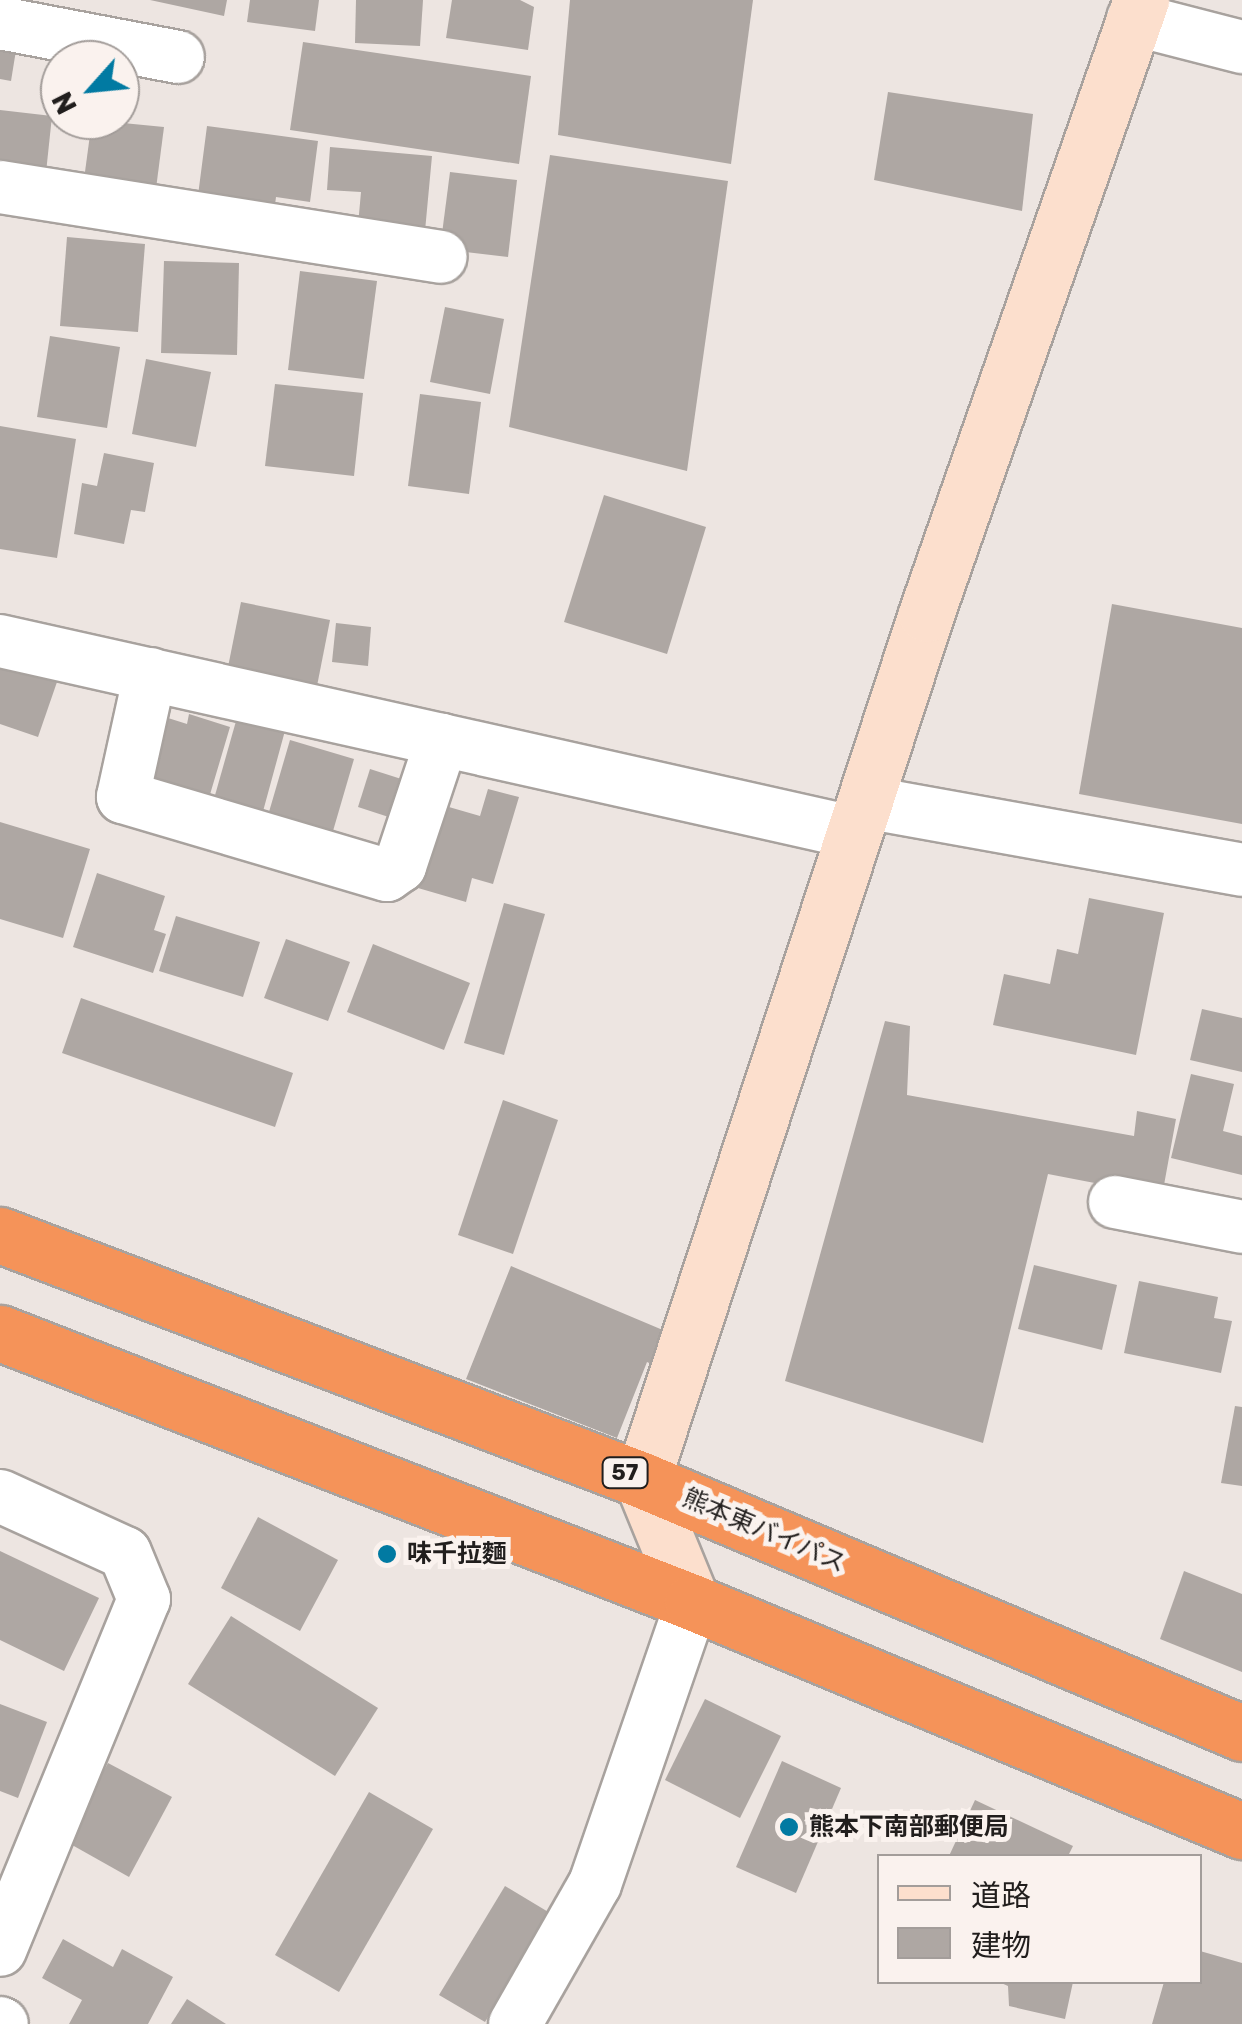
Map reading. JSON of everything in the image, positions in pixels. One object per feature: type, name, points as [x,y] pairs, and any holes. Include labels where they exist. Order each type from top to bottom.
[{"type":"highway","name":"熊本東バイパス","points":[[0,1235],[642,1480],[1242,1733]]},
{"type":"highway","points":[[0,1333],[692,1602],[1242,1830]]},
{"type":"street","points":[[514,2024],[596,1884],[692,1602],[642,1480],[861,818],[1137,10],[1242,47]]},
{"type":"street","points":[[0,23],[178,57]]},
{"type":"street","points":[[0,186],[440,256]]},
{"type":"street","points":[[0,642],[442,740],[861,818],[1242,870]]},
{"type":"street","points":[[150,674],[123,797],[387,875],[400,866],[442,740]]},
{"type":"street","points":[[1115,1202],[1242,1227]]},
{"type":"street","points":[[0,1496],[125,1553],[144,1599],[0,1950]]},
{"type":"building","points":[[150,0],[227,0],[224,16]]},
{"type":"building","points":[[250,0],[319,0],[315,31],[247,22]]},
{"type":"building","points":[[356,0],[423,0],[420,46],[355,43]]},
{"type":"building","points":[[452,0],[520,0],[534,7],[528,50],[446,38]]},
{"type":"building","points":[[570,0],[753,0],[731,164],[558,135]]},
{"type":"building","points":[[0,35],[18,38],[11,81],[0,79]]},
{"type":"building","points":[[303,42],[531,76],[519,164],[290,130]]},
{"type":"building","points":[[888,92],[1033,114],[1022,211],[874,180]]},
{"type":"building","points":[[0,110],[40,115],[40,140],[49,140],[45,182],[0,176]]},
{"type":"building","points":[[140,125],[164,127],[154,204],[82,194],[89,140],[140,140]]},
{"type":"building","points":[[207,126],[318,141],[310,202],[276,197],[274,213],[197,203]]},
{"type":"building","points":[[330,147],[432,156],[425,231],[358,225],[361,192],[327,190]]},
{"type":"building","points":[[550,155],[728,181],[687,471],[509,427]]},
{"type":"building","points":[[450,172],[517,180],[508,257],[440,249]]},
{"type":"building","points":[[67,237],[145,244],[138,332],[60,326]]},
{"type":"building","points":[[164,261],[239,263],[237,355],[161,353]]},
{"type":"building","points":[[300,271],[377,281],[364,379],[288,370]]},
{"type":"building","points":[[445,307],[504,319],[490,394],[430,382]]},
{"type":"building","points":[[50,336],[120,347],[107,428],[37,417]]},
{"type":"building","points":[[146,359],[211,372],[196,447],[132,434]]},
{"type":"building","points":[[275,384],[363,393],[354,476],[265,466]]},
{"type":"building","points":[[420,394],[481,402],[469,494],[408,486]]},
{"type":"building","points":[[0,426],[76,439],[57,558],[0,549]]},
{"type":"building","points":[[104,453],[154,463],[145,512],[131,510],[124,544],[74,534],[82,483],[97,486]]},
{"type":"building","points":[[604,495],[706,527],[667,654],[564,622]]},
{"type":"building","points":[[241,602],[330,620],[316,691],[227,672]]},
{"type":"building","points":[[1112,604],[1242,628],[1242,824],[1079,794]]},
{"type":"building","points":[[336,623],[371,627],[368,666],[332,662]]},
{"type":"building","points":[[0,661],[57,682],[38,737],[0,724]]},
{"type":"building","points":[[189,714],[230,727],[206,808],[146,789],[168,718],[187,724]]},
{"type":"building","points":[[238,714],[286,727],[259,826],[210,813]]},
{"type":"building","points":[[290,740],[354,759],[333,831],[269,812]]},
{"type":"building","points":[[370,769],[417,784],[404,822],[358,807]]},
{"type":"building","points":[[488,789],[519,797],[493,884],[472,878],[466,902],[418,888],[442,805],[480,816]]},
{"type":"building","points":[[0,822],[90,849],[63,938],[0,919]]},
{"type":"building","points":[[97,873],[165,896],[154,930],[166,934],[153,973],[73,947]]},
{"type":"building","points":[[1089,898],[1164,913],[1136,1055],[993,1025],[1004,974],[1050,984],[1057,949],[1078,954]]},
{"type":"building","points":[[504,903],[545,914],[504,1055],[464,1043]]},
{"type":"building","points":[[176,916],[260,942],[243,997],[159,971]]},
{"type":"building","points":[[286,939],[350,962],[328,1021],[264,998]]},
{"type":"building","points":[[373,944],[470,983],[444,1050],[347,1012]]},
{"type":"building","points":[[81,998],[293,1073],[275,1127],[62,1053]]},
{"type":"building","points":[[1202,1009],[1242,1018],[1242,1072],[1190,1060]]},
{"type":"building","points":[[885,1021],[910,1026],[907,1095],[1134,1136],[1137,1111],[1176,1119],[1162,1196],[1048,1174],[983,1443],[785,1381]]},
{"type":"building","points":[[1191,1074],[1234,1084],[1223,1131],[1242,1136],[1242,1175],[1171,1158]]},
{"type":"building","points":[[503,1100],[558,1120],[513,1254],[458,1235]]},
{"type":"building","points":[[1034,1265],[1117,1285],[1102,1350],[1018,1329]]},
{"type":"building","points":[[511,1266],[677,1336],[668,1372],[647,1362],[617,1438],[466,1379]]},
{"type":"building","points":[[1139,1281],[1218,1297],[1214,1318],[1232,1321],[1221,1373],[1124,1353]]},
{"type":"building","points":[[1235,1406],[1242,1407],[1242,1486],[1221,1483]]},
{"type":"building","points":[[258,1517],[338,1560],[300,1631],[221,1588]]},
{"type":"building","points":[[0,1551],[99,1598],[64,1671],[0,1640]]},
{"type":"building","points":[[1184,1571],[1242,1594],[1242,1672],[1160,1639]]},
{"type":"building","points":[[231,1616],[378,1708],[335,1776],[188,1684]]},
{"type":"building","points":[[705,1699],[781,1736],[740,1818],[665,1780]]},
{"type":"building","points":[[0,1704],[47,1722],[18,1798],[0,1791]]},
{"type":"building","name":"熊本下南部郵便局","points":[[782,1761],[841,1788],[796,1893],[736,1867]]},
{"type":"building","points":[[108,1763],[172,1797],[129,1877],[65,1841]]},
{"type":"building","points":[[369,1792],[433,1829],[339,1992],[275,1955]]},
{"type":"building","points":[[975,1800],[1073,1846],[1069,1854],[950,1854]]},
{"type":"building","points":[[505,1886],[550,1913],[485,2022],[439,1995]]},
{"type":"building","points":[[63,1939],[113,1967],[122,1949],[173,1977],[148,2024],[69,2024],[82,2000],[42,1978]]},
{"type":"building","points":[[1202,1952],[1242,1963],[1242,2024],[1152,2024],[1163,1984],[1202,1984]]},
{"type":"building","points":[[1004,1984],[1073,1984],[1065,2019],[1009,2006],[1008,1986]]},
{"type":"building","points":[[187,1999],[226,2024],[171,2024]]},
{"type":"place","name":"味千拉麵","points":[[387,1554]]},
{"type":"place","name":"熊本下南部郵便局","points":[[789,1827]]}]
